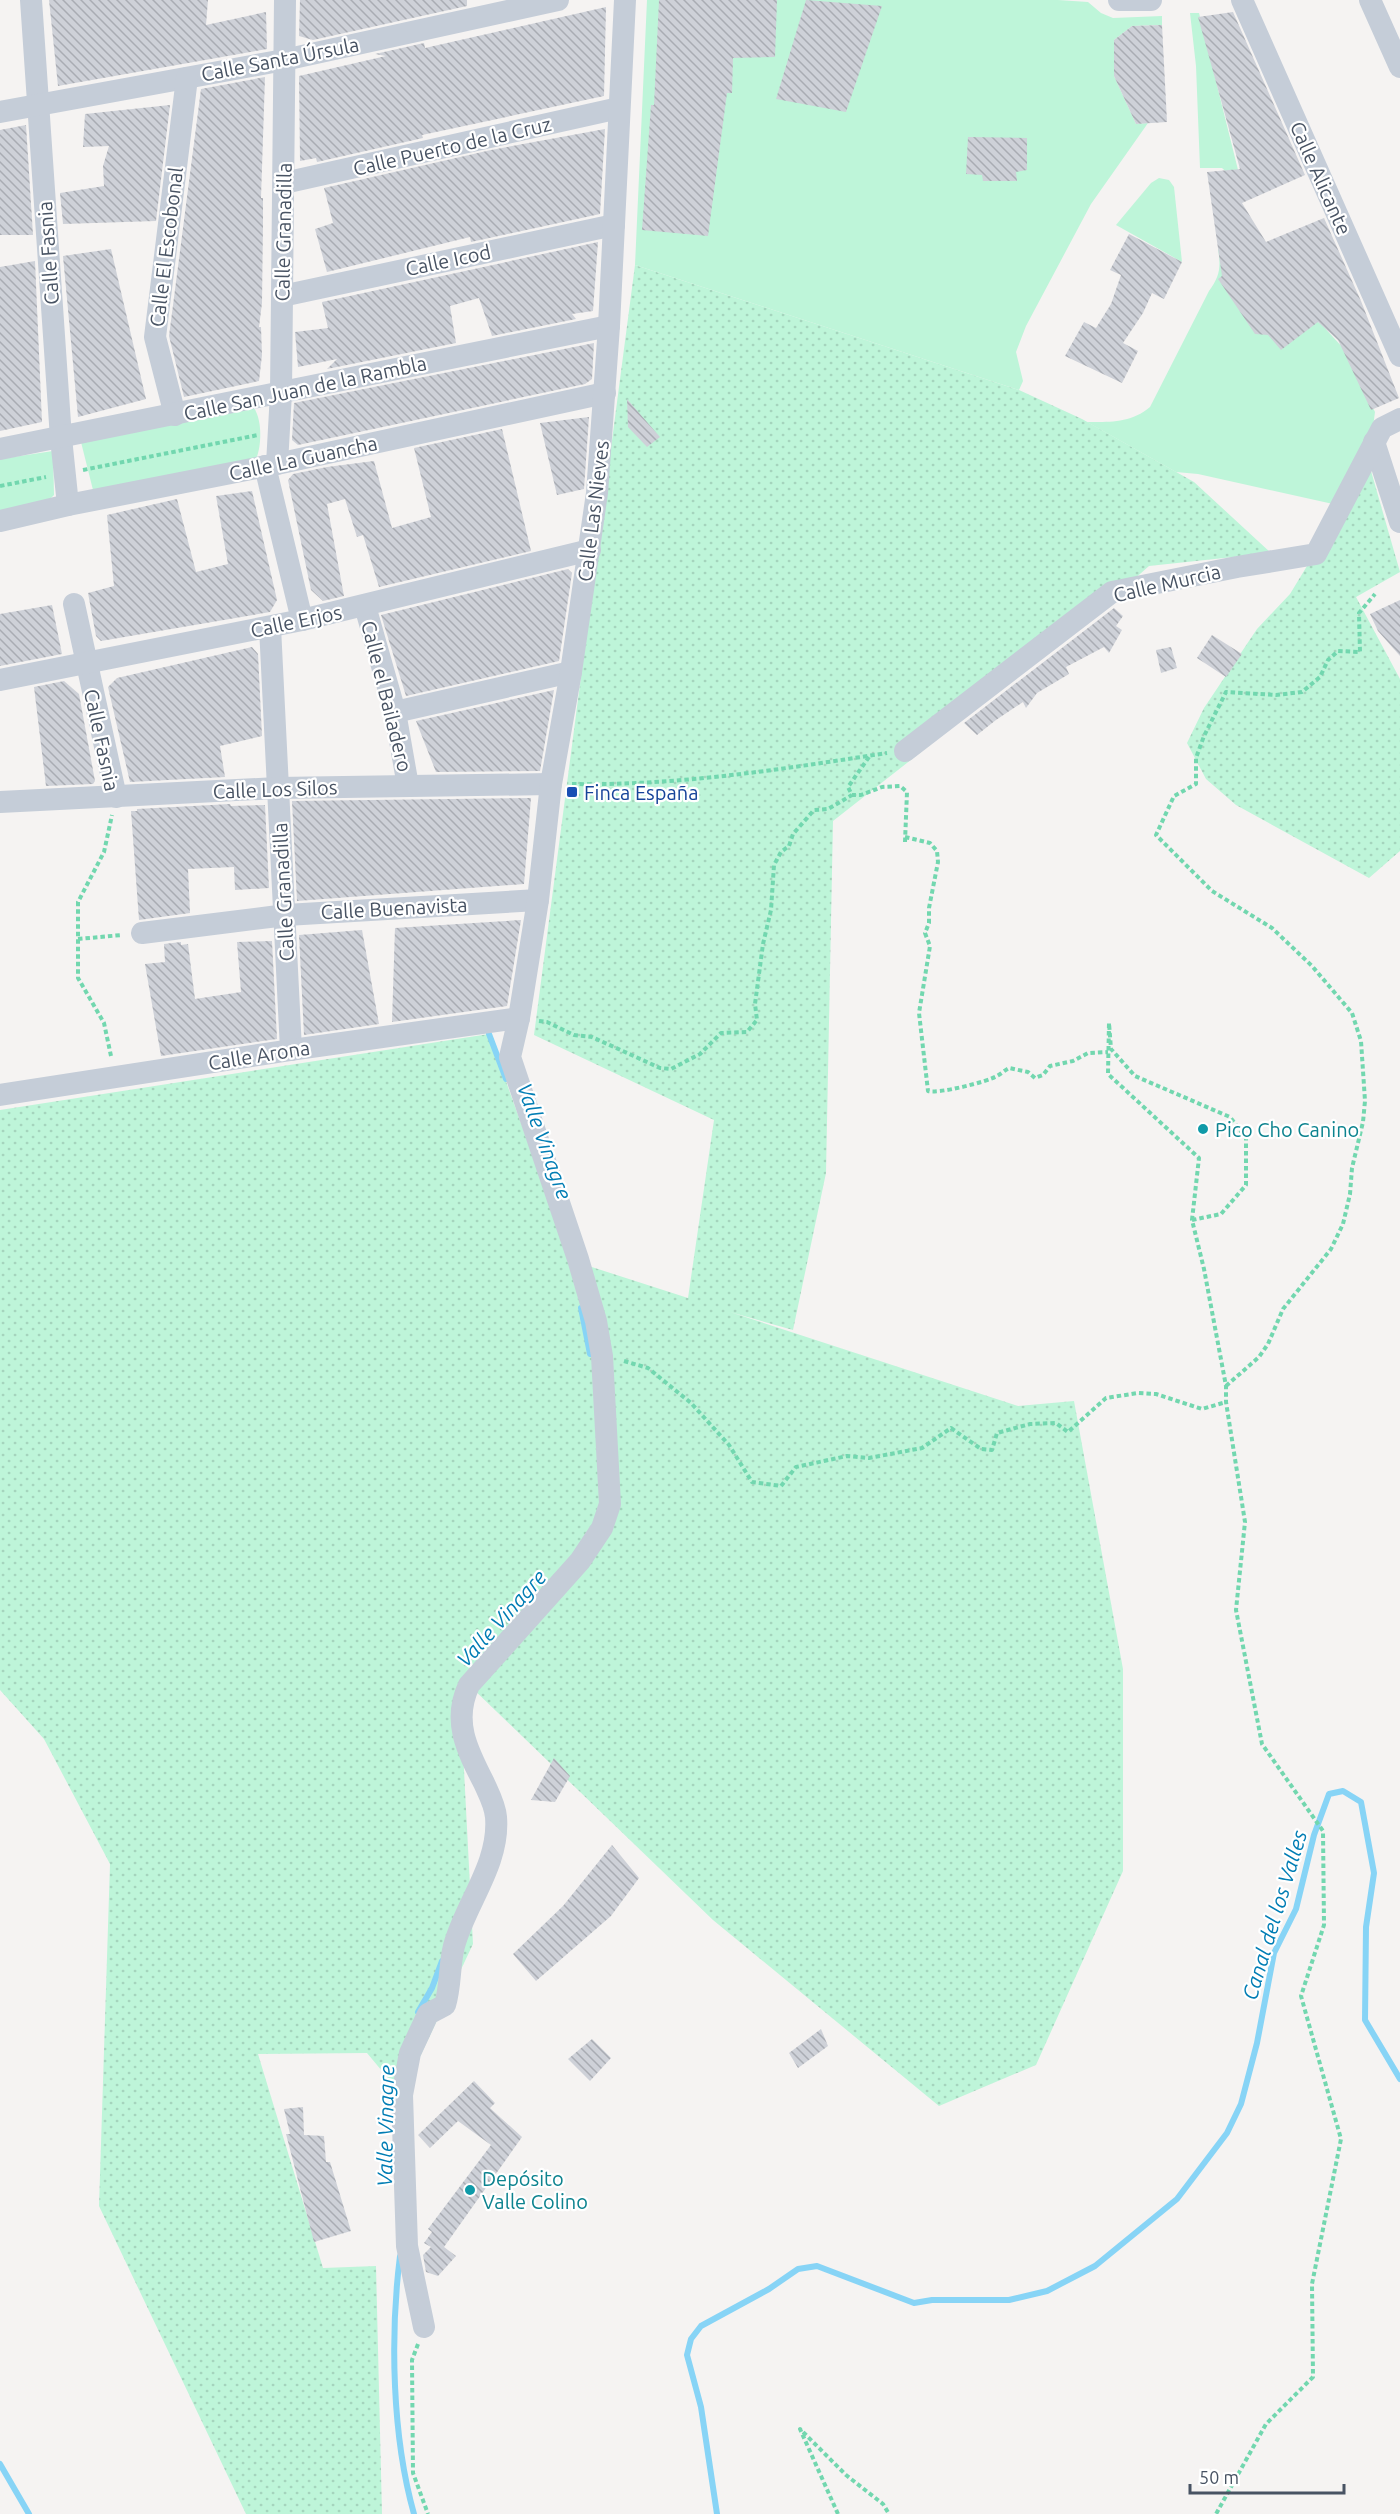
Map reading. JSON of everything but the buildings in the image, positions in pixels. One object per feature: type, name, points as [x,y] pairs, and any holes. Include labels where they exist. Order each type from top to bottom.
[{"type":"street","name":"Calle Fasnia","points":[[31,0],[61,438],[68,505]]},
{"type":"street","name":"Calle Granadilla","points":[[285,0],[281,393],[278,432],[271,465],[302,620]]},
{"type":"street","name":"Calle Santa Úrsula","points":[[0,112],[284,60],[558,0]]},
{"type":"street","name":"Calle Las Nieves","points":[[424,2327],[407,2246],[402,2095],[410,2053],[428,2014],[445,2005],[454,1947],[491,1856],[496,1819],[493,1802],[460,1728],[464,1696],[469,1685],[580,1561],[602,1528],[610,1504],[602,1356],[596,1321],[578,1259],[510,1057],[519,1018],[538,900],[551,784],[571,672],[597,493],[609,326],[625,0]]},
{"type":"street","points":[[1119,0],[1151,0]]},
{"type":"street","name":"Calle Alicante","points":[[1242,0],[1400,356]]},
{"type":"street","points":[[1370,0],[1400,67]]},
{"type":"street","name":"Calle El Escobonal","points":[[175,415],[155,337],[187,78]]},
{"type":"street","name":"Calle Puerto de la Cruz","points":[[284,183],[620,108]]},
{"type":"street","name":"Calle Icod","points":[[282,296],[614,225]]},
{"type":"street","name":"Calle San Juan de la Rambla","points":[[0,449],[609,326]]},
{"type":"street","name":"Calle La Guancha","points":[[0,522],[68,505],[271,465],[605,393]]},
{"type":"street","name":"Calle Murcia","points":[[905,751],[1112,592],[1316,554],[1382,428],[1400,419]]},
{"type":"street","points":[[1374,442],[1400,522]]},
{"type":"street","name":"Calle Erjos","points":[[0,680],[302,620],[590,550]]},
{"type":"street","name":"Calle Fasnia","points":[[74,604],[116,797]]},
{"type":"street","name":"Calle el Bailadero","points":[[365,606],[395,712],[408,786]]},
{"type":"street","name":"Calle Granadilla","points":[[270,627],[291,1050]]},
{"type":"street","points":[[395,712],[571,672]]},
{"type":"street","name":"Calle Los Silos","points":[[0,802],[277,788],[551,784]]},
{"type":"street","name":"Calle Buenavista","points":[[142,933],[286,915],[538,900]]},
{"type":"street","name":"Calle Arona","points":[[0,1095],[291,1050],[519,1018]]},
{"type":"path","points":[[0,486],[278,432]]},
{"type":"path","points":[[1226,1386],[1260,1357],[1283,1309],[1331,1249],[1343,1224],[1350,1194],[1352,1168],[1363,1122],[1365,1101],[1361,1041],[1352,1014],[1312,966],[1272,928],[1212,891],[1156,835],[1174,796],[1196,784],[1196,758],[1204,736],[1226,692],[1276,695],[1302,692],[1320,677],[1328,660],[1338,651],[1360,652],[1359,613],[1375,594]]},
{"type":"path","points":[[551,784],[618,785],[750,773],[905,751]]},
{"type":"path","points":[[852,795],[848,787],[869,756]]},
{"type":"path","points":[[519,1018],[547,1022],[574,1035],[592,1037],[660,1068],[671,1069],[700,1054],[721,1032],[747,1032],[757,1020],[755,1004],[763,945],[771,910],[774,865],[780,852],[789,846],[793,834],[814,810],[828,809],[852,795],[861,795],[882,787],[900,786],[907,792],[905,840],[930,843],[937,851],[938,862],[928,908],[929,923],[925,933],[930,946],[920,1013],[928,1091],[936,1093],[972,1085],[996,1078],[1009,1068],[1028,1072],[1035,1078],[1043,1075],[1050,1066],[1088,1053],[1108,1052]]},
{"type":"path","name":"Calle Fasnia","points":[[116,797],[104,852],[78,902],[78,978],[104,1023],[116,1077]]},
{"type":"path","points":[[78,939],[142,933]]},
{"type":"path","points":[[1192,1220],[1221,1214],[1246,1185],[1246,1138],[1230,1116],[1135,1076],[1111,1048],[1109,1023],[1108,1074],[1199,1158],[1192,1220],[1204,1269],[1226,1386],[1226,1402],[1245,1522],[1236,1610],[1262,1744],[1323,1831],[1324,1925],[1301,1996],[1341,2139],[1312,2284],[1313,2377],[1266,2424],[1216,2514]]},
{"type":"path","points":[[602,1356],[648,1368],[699,1411],[729,1445],[752,1482],[781,1486],[796,1467],[848,1456],[869,1458],[922,1448],[951,1428],[981,1449],[992,1450],[997,1433],[1030,1424],[1056,1423],[1068,1432],[1106,1398],[1138,1393],[1156,1394],[1202,1409],[1226,1402]]},
{"type":"path","points":[[424,2327],[412,2360],[412,2473],[428,2514]]},
{"type":"path","points":[[838,2514],[800,2429],[846,2475],[883,2504],[889,2514]]},
{"type":"green space","points":[[647,0],[1058,0],[1088,2],[1101,13],[1113,18],[1162,16],[1162,25],[1132,26],[1114,40],[1114,76],[1136,124],[1148,123],[1091,204],[1026,326],[1016,352],[1023,381],[1019,390],[635,265]]},
{"type":"green space","points":[[1190,13],[1199,13],[1242,186],[1222,168],[1200,168],[1196,66]]},
{"type":"green space","points":[[1159,178],[1169,180],[1174,187],[1182,262],[1116,225],[1151,183]]},
{"type":"green space","points":[[1218,249],[1322,325],[1344,349],[1375,412],[1373,427],[1333,504],[1198,474],[1176,472],[1087,422],[1128,419],[1150,407],[1215,281],[1219,266]]},
{"type":"green space","points":[[635,265],[1019,390],[1082,419],[1194,482],[1271,553],[1149,566],[1079,628],[833,821],[826,1173],[793,1330],[730,1312],[1018,1406],[1074,1401],[1123,1669],[1123,1871],[1036,2065],[939,2106],[713,1920],[469,1685],[461,1712],[473,1944],[402,2095],[367,2053],[258,2054],[323,2268],[376,2266],[382,2514],[246,2514],[99,2206],[110,1864],[44,1739],[0,1690],[0,1110],[489,1034],[570,1260],[688,1298],[714,1120],[534,1035]]},
{"type":"green space","points":[[254,408],[259,419],[260,433],[256,459],[94,494],[81,442]]},
{"type":"green space","points":[[53,451],[54,495],[47,502],[0,512],[0,459]]},
{"type":"green space","points":[[1369,464],[1400,572],[1356,597],[1400,679],[1400,851],[1369,878],[1236,805],[1206,779],[1187,743],[1204,708],[1257,629],[1290,594]]},
{"type":"waterway","name":"Valle Vinagre","points":[[489,1034],[506,1079]]},
{"type":"waterway","name":"Valle Vinagre","points":[[581,1308],[590,1354]]},
{"type":"waterway","name":"Canal del los Valles","points":[[717,2514],[701,2407],[687,2355],[691,2339],[701,2326],[769,2289],[798,2269],[817,2266],[914,2303],[932,2300],[1009,2300],[1047,2291],[1095,2266],[1177,2199],[1227,2133],[1241,2104],[1257,2043],[1274,1953],[1296,1909],[1314,1835],[1329,1794],[1343,1791],[1361,1802],[1374,1873],[1366,1927],[1365,2020],[1400,2079]]},
{"type":"waterway","name":"Valle Vinagre","points":[[418,2012],[432,1988],[442,1961]]},
{"type":"waterway","name":"Valle Vinagre","points":[[400,2256],[395,2319],[395,2386],[401,2452],[414,2514]]},
{"type":"waterway","name":"Canal del los Valles","points":[[0,2464],[29,2514]]},
{"type":"place","name":"Finca España","points":[[572,792]]},
{"type":"place","name":"Pico Cho Canino","points":[[1203,1129]]},
{"type":"place","name":"Depósito Valle Colino","points":[[470,2190]]}]
